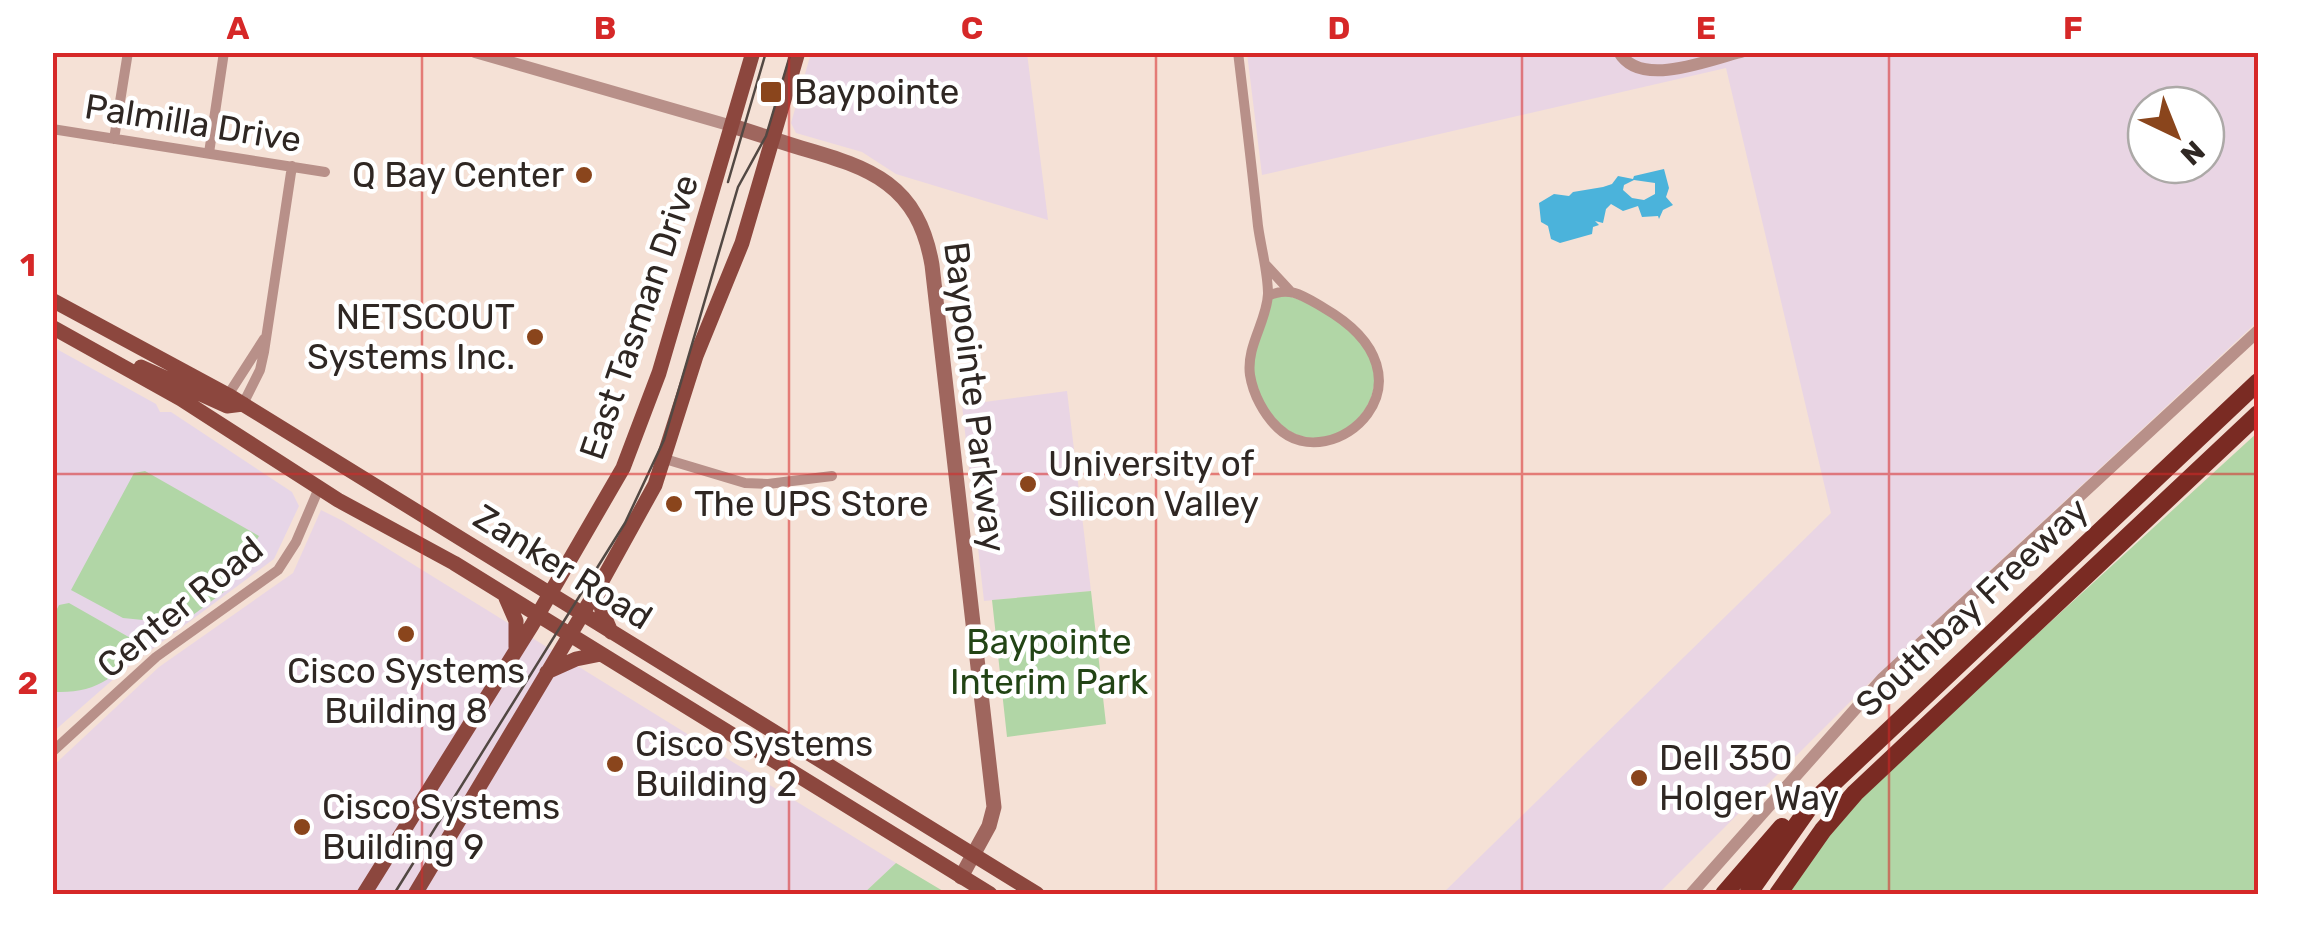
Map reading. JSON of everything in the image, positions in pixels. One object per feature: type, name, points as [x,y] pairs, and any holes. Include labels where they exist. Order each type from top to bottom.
[{"type":"highway","name":"Southbay Freeway","points":[[1748,894],[1814,802],[2258,382]]},
{"type":"highway","name":"Southbay Freeway","points":[[1778,894],[1823,830],[1855,793],[2258,414]]},
{"type":"highway","points":[[1770,894],[1831,807],[1961,683],[1996,660]]},
{"type":"highway","points":[[1724,894],[1780,830],[1814,802]]},
{"type":"main road","name":"East Tasman Drive","points":[[364,894],[608,497],[643,420],[754,52]]},
{"type":"main road","name":"East Tasman Drive","points":[[414,894],[645,506],[665,458],[700,345],[746,232],[798,52]]},
{"type":"main road","name":"Baypointe Parkway","points":[[732,126],[876,173],[905,198],[929,248],[994,807],[989,826],[960,877]]},
{"type":"main road","name":"Zanker Road","points":[[52,300],[236,399],[1037,894]]},
{"type":"main road","name":"Zanker Road","points":[[52,327],[181,399],[318,488],[421,544],[990,894]]},
{"type":"main road","points":[[112,361],[147,368],[227,406],[236,399]]},
{"type":"main road","points":[[522,577],[551,574],[568,563]]},
{"type":"main road","points":[[598,588],[611,632]]},
{"type":"main road","points":[[506,598],[516,621],[516,650]]},
{"type":"main road","points":[[547,672],[576,658],[601,654]]},
{"type":"street","points":[[114,139],[128,52]]},
{"type":"street","points":[[209,154],[224,52]]},
{"type":"street","name":"Baypointe Parkway","points":[[474,52],[732,126]]},
{"type":"street","points":[[1238,52],[1262,259],[1268,296],[1252,349],[1250,374],[1259,402],[1271,421],[1288,436],[1308,442],[1333,439],[1360,424],[1370,410],[1378,394],[1375,358],[1359,332],[1335,314],[1290,291],[1271,274],[1262,259]]},
{"type":"street","points":[[1620,52],[1630,66],[1648,72],[1741,52]]},
{"type":"street","name":"Palmilla Drive","points":[[52,129],[325,172]]},
{"type":"street","points":[[236,399],[260,370],[292,166]]},
{"type":"street","points":[[1268,296],[1290,291]]},
{"type":"street","points":[[1691,894],[1882,679],[2258,331]]},
{"type":"street","points":[[665,458],[745,483],[832,476]]},
{"type":"street","name":"Center Road","points":[[52,752],[156,658],[278,570],[296,542],[318,488]]},
{"type":"shaded area","points":[[811,53],[1027,53],[1048,220],[896,174],[862,152],[796,133],[791,123]]},
{"type":"shaded area","points":[[1247,53],[2254,53],[2258,77],[2258,321],[1865,687],[1658,894],[1442,894],[1831,513],[1726,68],[1262,175]]},
{"type":"shaded area","points":[[53,347],[156,404],[160,412],[171,412],[292,492],[299,506],[274,559],[124,670],[53,732]]},
{"type":"shaded area","points":[[1067,391],[1091,591],[984,601],[962,405]]},
{"type":"shaded area","points":[[321,510],[896,863],[863,894],[53,894],[53,766],[159,667],[293,573]]},
{"type":"green space","points":[[1281,294],[1316,307],[1348,328],[1364,347],[1373,369],[1373,391],[1365,410],[1332,435],[1312,438],[1291,432],[1269,411],[1256,386],[1253,365],[1258,336],[1270,299]]},
{"type":"green space","points":[[2258,432],[2258,894],[1784,894],[1823,830]]},
{"type":"green space","points":[[145,471],[259,536],[229,588],[189,618],[173,623],[123,618],[71,590],[134,473]]},
{"type":"green space","name":"Baypointe Interim Park","points":[[1091,591],[1106,724],[1007,737],[992,600]]},
{"type":"green space","points":[[69,603],[141,644],[106,680],[84,689],[57,692],[53,691],[53,617],[59,605]]},
{"type":"green space","points":[[896,863],[948,894],[863,894]]},
{"type":"water","points":[[1664,169],[1669,188],[1666,197],[1673,205],[1663,210],[1659,219],[1642,217],[1638,206],[1623,211],[1611,204],[1603,223],[1595,221],[1599,225],[1593,227],[1592,234],[1560,243],[1551,239],[1548,226],[1541,222],[1539,203],[1554,194],[1569,196],[1612,184],[1618,176]],"holes":[[[1634,180],[1655,183],[1655,194],[1644,200],[1632,198],[1623,190],[1624,185]]]},
{"type":"tram line","points":[[728,182],[766,52]]},
{"type":"tram line","points":[[394,894],[625,523],[664,440],[738,187],[766,136],[791,52]]},
{"type":"place","name":"Baypointe","points":[[771,92]]},
{"type":"place","name":"Q Bay Center","points":[[584,175]]},
{"type":"place","name":"NETSCOUT Systems Inc.","points":[[535,337]]},
{"type":"place","name":"University of Silicon Valley","points":[[1028,484]]},
{"type":"place","name":"The UPS Store","points":[[674,504]]},
{"type":"place","name":"Cisco Systems Building 8","points":[[406,634]]},
{"type":"place","name":"Cisco Systems Building 2","points":[[615,764]]},
{"type":"place","name":"Dell 350 Holger Way","points":[[1639,778]]},
{"type":"place","name":"Cisco Systems Building 9","points":[[302,827]]}]
